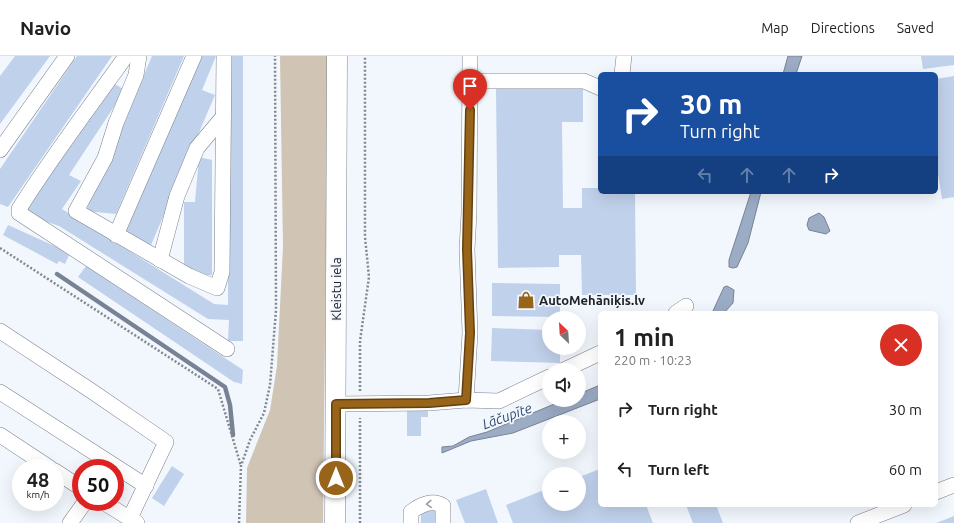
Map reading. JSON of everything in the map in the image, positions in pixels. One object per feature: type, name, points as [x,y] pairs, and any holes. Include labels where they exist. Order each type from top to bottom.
[{"type":"main road","name":"Kleistu iela","points":[[336,523],[338,56]]},
{"type":"lane","points":[[0,150],[67,56]]},
{"type":"lane","points":[[126,56],[84,117],[43,171],[19,209],[19,213],[227,349]]},
{"type":"lane","points":[[139,56],[136,75],[116,123],[105,158],[76,211],[189,276],[217,288],[222,272],[224,56]]},
{"type":"lane","points":[[116,235],[194,56]]},
{"type":"lane","points":[[466,400],[470,333],[467,249],[470,56]]},
{"type":"lane","points":[[622,72],[624,56]]},
{"type":"lane","points":[[470,81],[584,81],[598,87]]},
{"type":"lane","points":[[160,260],[177,196],[197,148],[223,117]]},
{"type":"lane","points":[[0,331],[166,442],[146,486],[133,520],[118,511]]},
{"type":"lane","points":[[579,363],[598,354]]},
{"type":"lane","points":[[336,404],[429,403],[466,400],[499,401],[542,380]]},
{"type":"lane","points":[[0,392],[146,486]]},
{"type":"lane","points":[[0,435],[36,459]]},
{"type":"lane","points":[[938,491],[954,485]]},
{"type":"lane","points":[[411,523],[411,512],[421,504],[439,503],[443,506],[444,523]]},
{"type":"lane","points":[[858,523],[899,507]]},
{"type":"lane","points":[[70,523],[79,511]]},
{"type":"path","points":[[239,523],[241,466],[250,440],[264,413],[270,385],[275,318],[275,56]]},
{"type":"path","points":[[360,523],[360,340],[368,277],[365,237],[365,56]]},
{"type":"path","points":[[0,248],[218,389],[241,466]]},
{"type":"shaded area","points":[[280,56],[328,56],[323,523],[246,523],[247,468],[270,410],[277,366],[283,247]]},
{"type":"water","points":[[788,56],[802,56],[797,72],[784,72]]},
{"type":"water","points":[[750,194],[760,194],[748,243],[737,267],[729,267],[729,260]]},
{"type":"water","points":[[819,213],[824,217],[830,231],[826,234],[809,230],[807,225],[809,218]]},
{"type":"water","points":[[727,286],[734,290],[733,303],[726,311],[713,311],[724,287]]},
{"type":"water","name":"Lāčupīte","points":[[598,386],[598,400],[586,404],[586,391]]},
{"type":"water","name":"Lāčupīte","points":[[547,407],[580,407],[559,415],[542,415],[542,422],[513,433],[471,441],[442,453],[442,447],[453,446],[469,437],[487,432]]},
{"type":"building","points":[[15,56],[50,56],[0,124],[0,76]]},
{"type":"building","points":[[77,56],[112,56],[8,207],[0,204],[0,169]]},
{"type":"building","points":[[152,56],[184,56],[116,214],[86,211]]},
{"type":"building","points":[[200,56],[216,56],[202,90],[215,95],[151,245],[124,234]]},
{"type":"building","points":[[228,56],[243,56],[243,341],[228,341],[229,320],[208,319],[59,226],[25,214],[28,206],[113,83],[125,90],[69,175],[81,181],[62,209],[214,304],[228,305]]},
{"type":"building","points":[[921,56],[954,56],[954,65],[923,69]]},
{"type":"building","points":[[954,76],[954,197],[942,199],[938,174],[938,79]]},
{"type":"building","points":[[583,87],[583,122],[562,122],[563,208],[582,208],[582,188],[598,188],[598,194],[635,194],[636,295],[582,295],[581,255],[559,255],[559,267],[498,268],[496,88]]},
{"type":"building","points":[[199,157],[212,160],[212,275],[198,276],[184,269],[184,202],[195,202]]},
{"type":"building","points":[[8,225],[70,253],[65,264],[59,261],[57,264],[3,235]]},
{"type":"building","points":[[86,266],[243,370],[242,384],[234,382],[78,277]]},
{"type":"building","name":"AutoMehāniķis.lv","points":[[492,283],[560,284],[560,311],[542,311],[542,317],[492,316]]},
{"type":"building","points":[[492,328],[542,330],[542,355],[560,355],[560,363],[491,361]]},
{"type":"building","points":[[407,406],[428,406],[428,417],[421,417],[421,436],[407,436]]},
{"type":"building","points":[[172,466],[184,474],[164,506],[152,498]]},
{"type":"building","points":[[598,470],[598,507],[647,507],[653,523],[513,523],[506,505],[542,491],[542,511],[586,511],[586,474]]},
{"type":"building","points":[[486,489],[498,523],[465,523],[456,500]]},
{"type":"building","points":[[687,507],[717,507],[723,523],[693,523]]},
{"type":"building","points":[[421,509],[436,509],[436,523],[421,523]]},
{"type":"building","points":[[954,516],[954,523],[936,523]]},
{"type":"waterway","points":[[57,274],[225,387],[230,405],[233,435]]},
{"type":"place","name":"AutoMehāniķis.lv","points":[[526,300]]},
{"type":"route","points":[[336,478],[336,404],[429,403],[466,400],[470,333],[467,249],[469,213],[470,110]]}]
